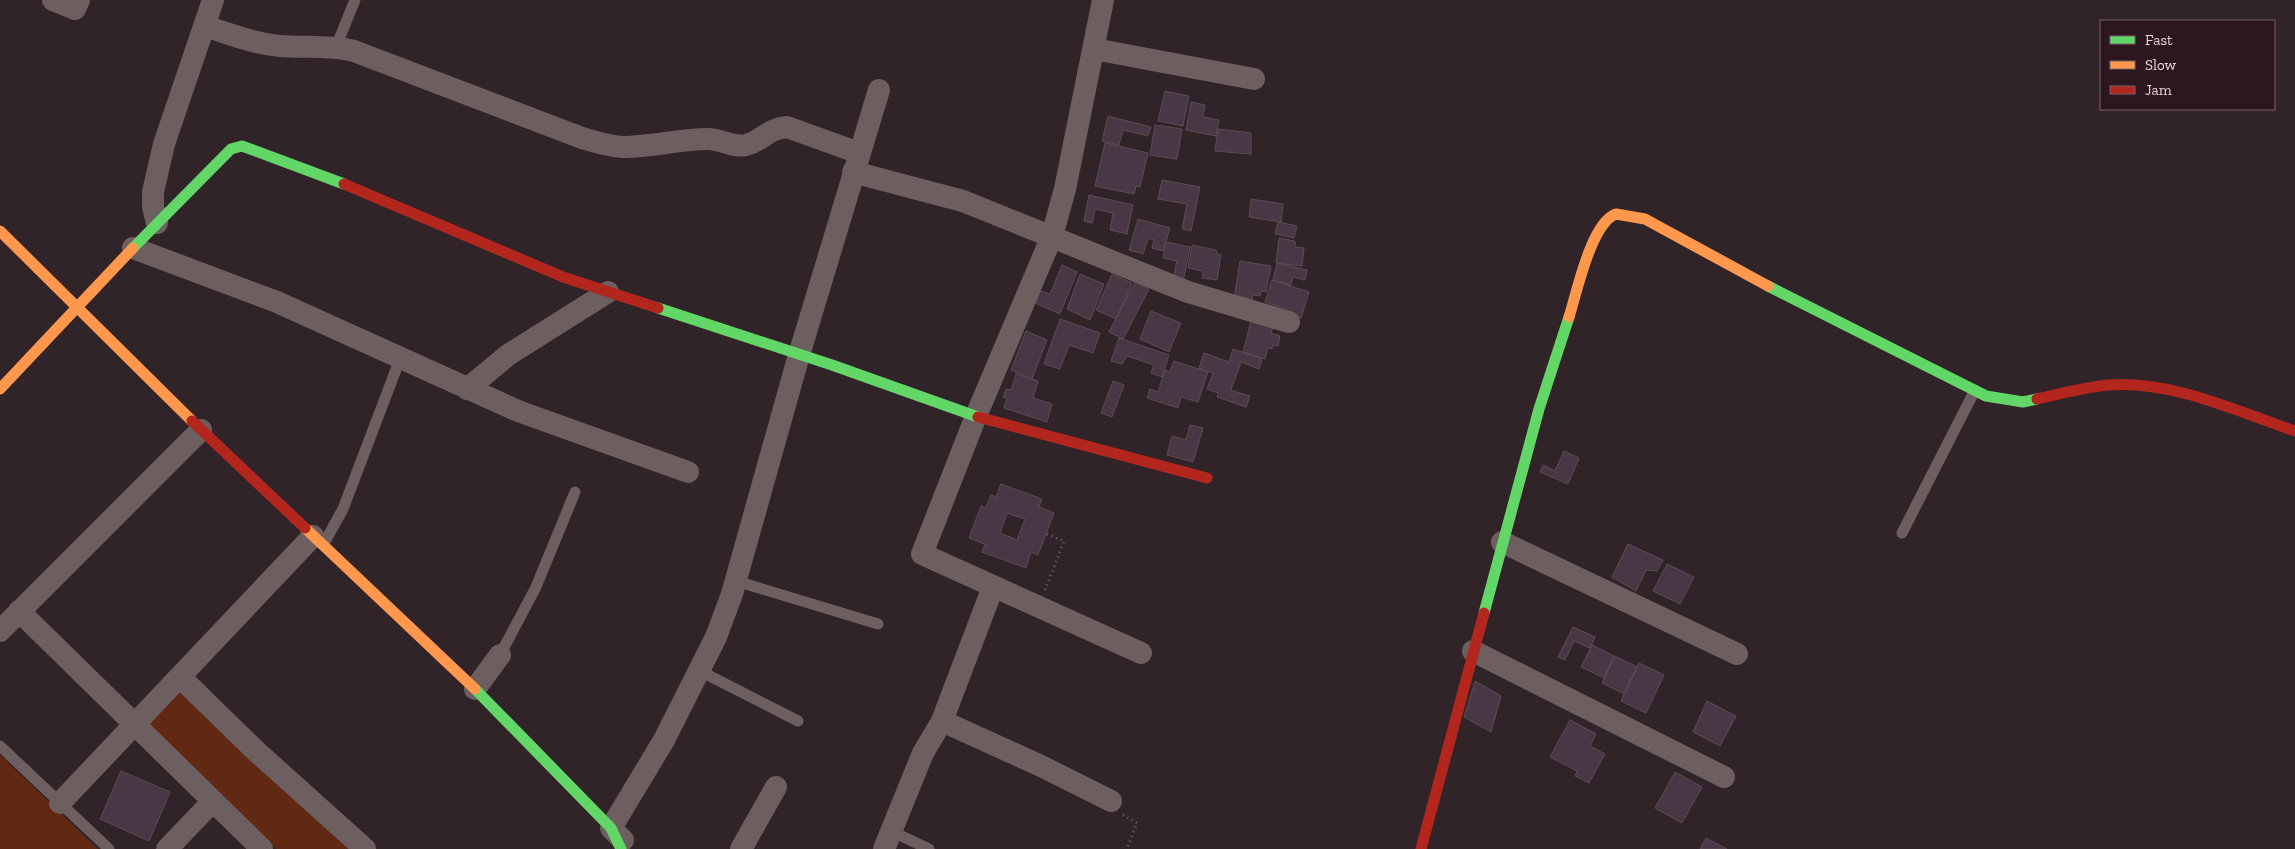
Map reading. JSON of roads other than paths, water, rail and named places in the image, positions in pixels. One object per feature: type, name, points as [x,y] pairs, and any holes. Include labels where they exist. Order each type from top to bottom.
[{"type":"street","points":[[53,0],[75,9],[79,0]]},
{"type":"street","points":[[157,223],[153,200],[160,162],[175,110],[213,0]]},
{"type":"street","points":[[1103,0],[1065,189],[1052,236],[976,416],[922,554],[1141,653]]},
{"type":"street","points":[[205,26],[262,44],[336,47],[354,51],[582,138],[604,144],[624,147],[685,139],[711,139],[734,145],[745,145],[756,141],[775,128],[787,127],[856,162],[1052,236],[1188,292],[1289,322]]},
{"type":"street","points":[[1094,49],[1254,79]]},
{"type":"street","points":[[611,828],[664,740],[716,637],[736,581],[799,355],[879,90]]},
{"type":"street","points":[[0,389],[77,305],[157,223],[225,155],[231,150],[242,146],[373,195],[563,277],[976,416],[1207,478]]},
{"type":"street","points":[[1427,846],[1473,651],[1539,409],[1592,246],[1600,226],[1611,214],[1625,212],[1645,219],[1817,312],[1986,396],[2023,402],[2107,385],[2145,385],[2199,398],[2295,431]]},
{"type":"street","points":[[0,231],[77,305],[201,430],[475,689],[611,828],[634,849]]},
{"type":"street","points":[[133,248],[277,302],[518,411],[688,472]]},
{"type":"street","points":[[467,389],[508,355],[608,292]]},
{"type":"street","points":[[0,631],[201,430]]},
{"type":"street","points":[[60,803],[180,677],[318,541]]},
{"type":"street","points":[[1502,542],[1737,654]]},
{"type":"street","points":[[888,840],[923,753],[942,721],[993,587]]},
{"type":"street","points":[[19,611],[262,849]]},
{"type":"street","points":[[1473,651],[1724,777]]},
{"type":"street","points":[[475,689],[500,655]]},
{"type":"street","points":[[180,677],[256,751],[364,849]]},
{"type":"street","points":[[942,721],[1039,765],[1111,802]]},
{"type":"street","points":[[741,849],[776,787]]},
{"type":"street","points":[[167,849],[213,801]]},
{"type":"street","points":[[611,828],[621,849]]},
{"type":"lane","points":[[336,47],[355,0]]},
{"type":"lane","points":[[318,541],[343,509],[400,359]]},
{"type":"lane","points":[[1902,533],[1974,390]]},
{"type":"lane","points":[[500,655],[536,588],[576,492]]},
{"type":"lane","points":[[736,581],[878,624]]},
{"type":"lane","points":[[700,671],[798,721]]},
{"type":"lane","points":[[0,746],[109,849]]},
{"type":"lane","points":[[888,840],[929,849]]}]
